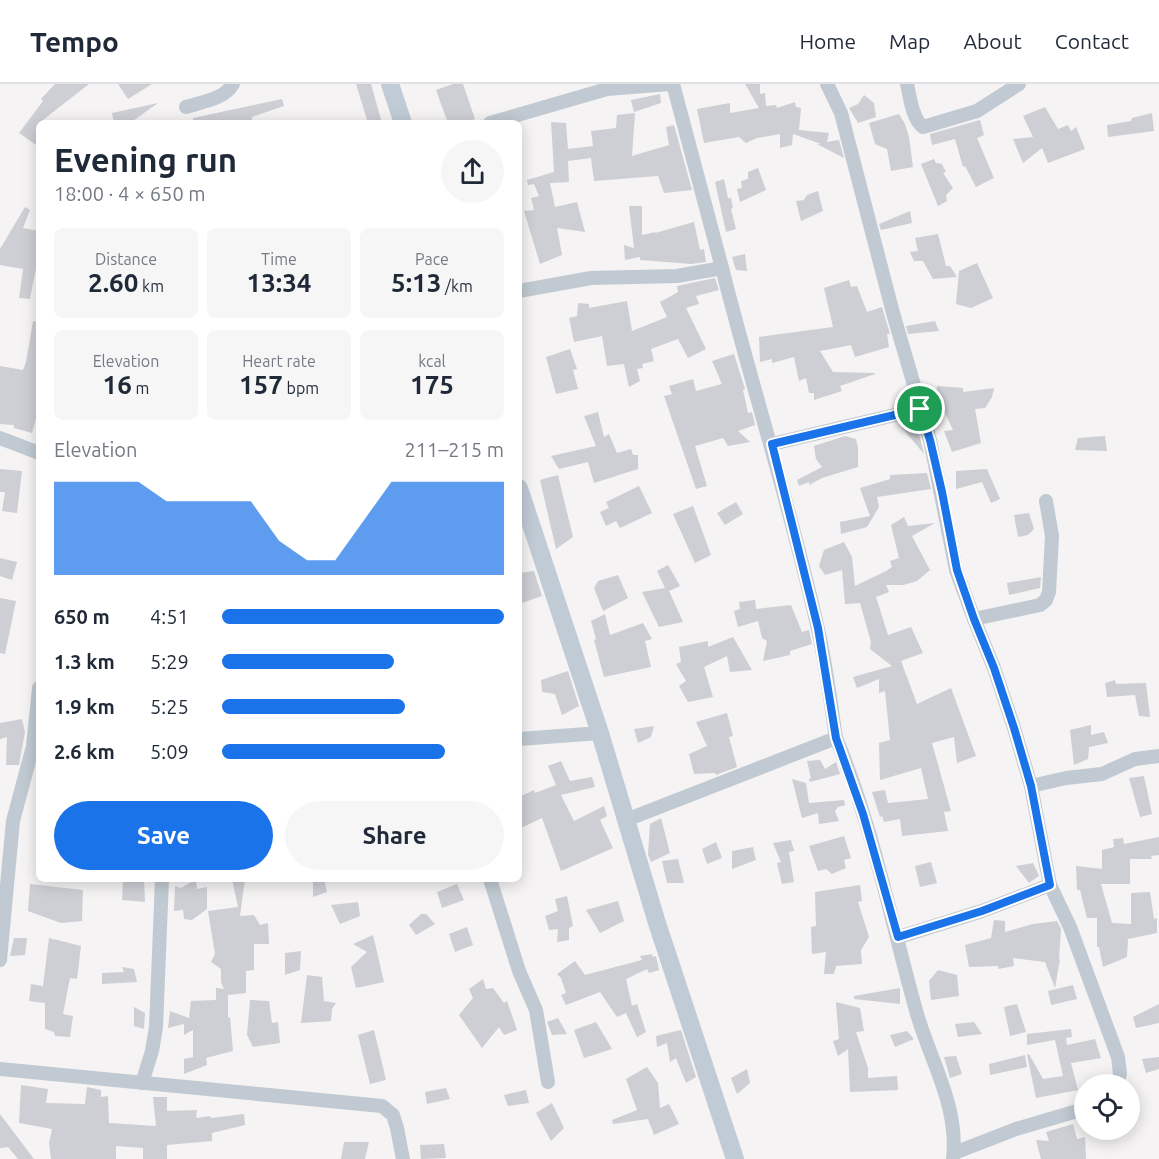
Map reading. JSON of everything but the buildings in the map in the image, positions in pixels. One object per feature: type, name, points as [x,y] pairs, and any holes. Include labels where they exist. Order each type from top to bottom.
[{"type":"street","points":[[186,107],[218,97],[233,84]]},
{"type":"street","points":[[390,84],[402,120]]},
{"type":"street","points":[[500,120],[607,89],[671,84],[741,343],[772,444],[818,628],[836,738],[863,814],[918,1016],[950,1111],[953,1156],[1016,1129],[1074,1112]]},
{"type":"street","points":[[827,84],[841,113],[892,313],[930,440],[957,570],[994,668],[1031,786],[1050,885],[1070,927],[1118,1057],[1120,1074]]},
{"type":"street","points":[[907,84],[914,112],[919,124],[923,127],[977,111],[1019,84]]},
{"type":"street","points":[[522,290],[591,278],[677,276],[722,268]]},
{"type":"street","points":[[772,444],[920,409]]},
{"type":"street","points":[[0,438],[36,452]]},
{"type":"street","points":[[522,497],[600,733],[657,923],[735,1159]]},
{"type":"street","points":[[974,619],[1040,605],[1046,600],[1049,592],[1052,536],[1046,501]]},
{"type":"street","points":[[522,739],[600,733]]},
{"type":"street","points":[[626,820],[836,738]]},
{"type":"street","points":[[0,960],[2,917],[13,821],[36,746]]},
{"type":"street","points":[[1031,786],[1066,778],[1102,774],[1135,759],[1159,756]]},
{"type":"street","points":[[142,1083],[152,1051],[156,1027],[162,882]]},
{"type":"street","points":[[491,882],[519,971],[536,1010],[548,1082]]},
{"type":"street","points":[[898,937],[982,911],[1050,885]]},
{"type":"street","points":[[0,1069],[382,1106],[393,1115],[398,1128],[403,1159]]},
{"type":"route","points":[[920,409],[942,492],[957,570],[994,668],[1031,786],[1050,885],[982,911],[898,937],[863,814],[836,738],[818,628],[772,444],[920,409]]}]
